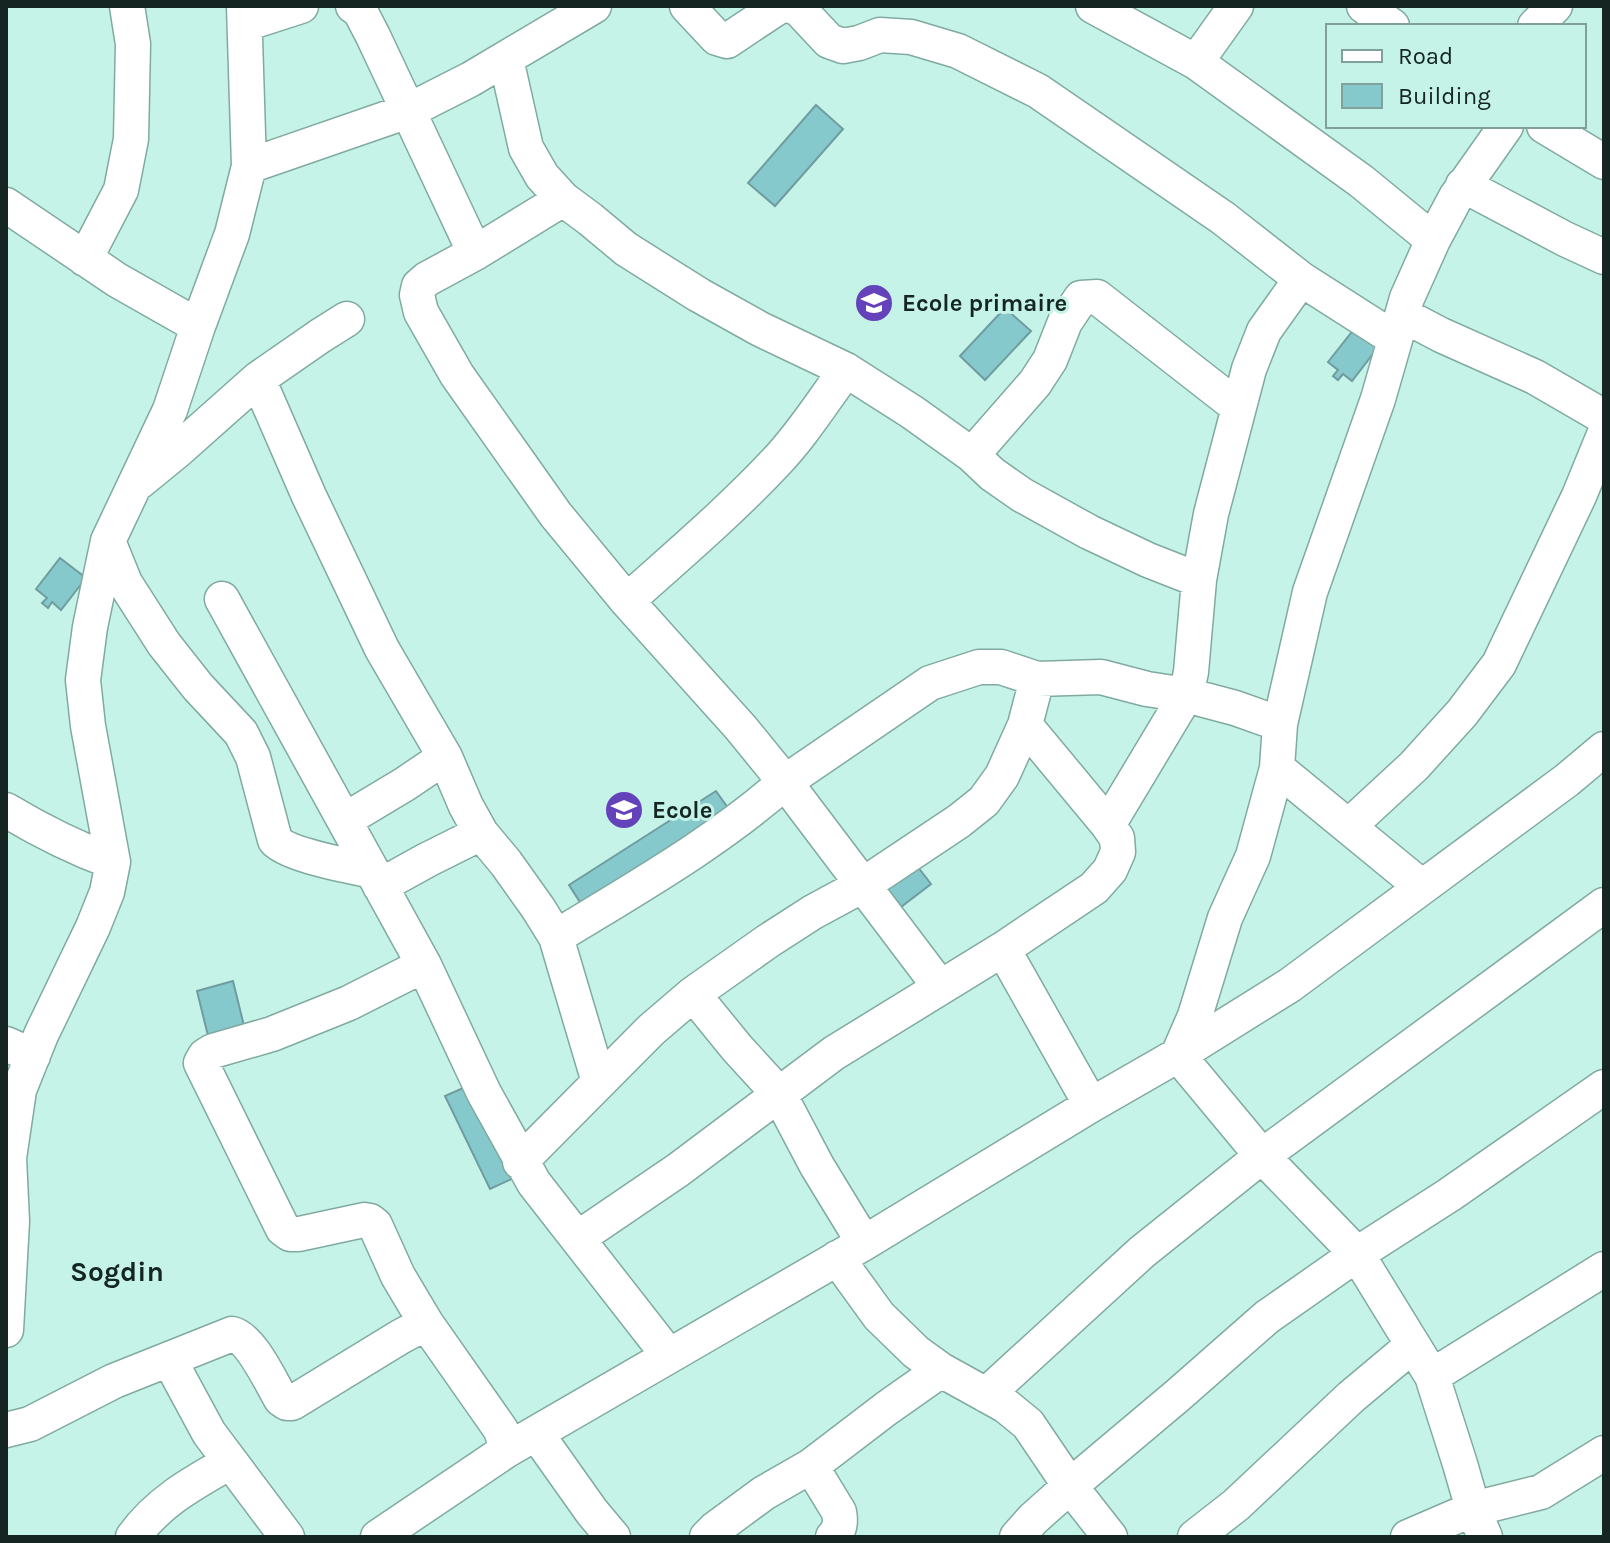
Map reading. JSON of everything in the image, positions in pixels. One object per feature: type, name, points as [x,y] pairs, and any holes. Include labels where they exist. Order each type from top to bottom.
[{"type":"street","points":[[85,259],[121,190],[131,139],[133,44],[127,6]]},
{"type":"street","points":[[6,1330],[12,1221],[9,1158],[19,1090],[19,1050],[41,1035],[93,927],[107,892],[113,862],[90,738],[83,680],[90,627],[108,541],[170,410],[232,234],[249,166],[244,15],[301,6]]},
{"type":"street","points":[[353,6],[360,11],[373,36],[475,253]]},
{"type":"street","points":[[687,6],[717,38],[727,41],[782,6]]},
{"type":"street","points":[[791,6],[799,9],[829,41],[843,46],[880,35],[911,37],[958,51],[1038,91],[1223,218],[1301,279],[1399,327],[1441,335],[1535,377],[1604,417]]},
{"type":"street","points":[[1093,6],[1196,62],[1361,181],[1433,240]]},
{"type":"street","points":[[1196,62],[1236,6]]},
{"type":"street","points":[[1364,6],[1389,24]]},
{"type":"street","points":[[1537,24],[1555,6]]},
{"type":"street","points":[[249,166],[408,111],[506,59],[576,10]]},
{"type":"street","points":[[506,59],[526,148],[542,176],[563,199],[626,249],[760,329],[846,370],[912,412],[1022,495],[1089,532],[1199,580]]},
{"type":"street","points":[[1178,1055],[1195,1016],[1225,918],[1253,856],[1277,768],[1280,724],[1310,592],[1378,399],[1407,298],[1433,240],[1463,185],[1505,128]]},
{"type":"street","points":[[1547,128],[1604,162]]},
{"type":"street","points":[[1463,185],[1604,257]]},
{"type":"street","points":[[563,199],[427,279],[419,286],[417,295],[421,312],[457,375],[556,515],[785,782],[940,987]]},
{"type":"street","points":[[6,205],[117,280],[198,326]]},
{"type":"street","points":[[1108,825],[1186,695],[1199,580],[1211,514],[1238,407],[1264,331],[1301,279]]},
{"type":"street","points":[[972,455],[1035,383],[1050,360],[1065,322],[1081,298],[1097,297],[1238,407]]},
{"type":"street","points":[[132,487],[258,379],[347,319]]},
{"type":"street","points":[[627,601],[775,463],[846,370]]},
{"type":"street","points":[[258,379],[309,496],[382,649],[445,757],[481,833],[506,863],[556,937],[599,1082]]},
{"type":"street","points":[[1349,826],[1414,766],[1462,713],[1499,664],[1579,496],[1604,435]]},
{"type":"street","points":[[108,541],[125,583],[164,644],[198,687],[241,733],[253,757],[275,840],[279,845],[376,878],[427,860],[481,833]]},
{"type":"street","points":[[222,599],[424,965],[520,1162],[669,1356]]},
{"type":"street","points":[[556,937],[706,842],[785,782],[930,683],[979,667],[1001,667],[1037,679],[1101,677],[1186,695],[1280,724]]},
{"type":"street","points":[[520,1162],[651,1030],[693,994],[802,919],[863,885],[984,801],[1002,776],[1025,725],[1037,679]]},
{"type":"street","points":[[578,1238],[678,1170],[834,1053],[1080,898],[1110,870],[1118,852],[1117,838],[1025,725]]},
{"type":"street","points":[[378,1537],[521,1442],[850,1250],[1290,985],[1567,780],[1604,749]]},
{"type":"street","points":[[345,820],[445,757]]},
{"type":"street","points":[[1277,768],[1422,887]]},
{"type":"street","points":[[6,810],[69,845],[113,862]]},
{"type":"street","points":[[986,1395],[1142,1252],[1262,1156],[1604,905]]},
{"type":"street","points":[[1003,949],[1091,1105]]},
{"type":"street","points":[[424,965],[310,1019],[213,1051],[201,1063],[283,1229],[290,1234],[299,1234],[364,1220],[375,1225],[398,1276],[426,1323],[501,1430],[521,1442],[613,1537]]},
{"type":"street","points":[[693,994],[779,1094],[817,1166],[879,1316],[916,1352],[941,1370],[1006,1406],[1028,1424],[1070,1486],[1110,1537]]},
{"type":"street","points":[[1178,1055],[1262,1156],[1357,1254],[1432,1376],[1479,1523]]},
{"type":"street","points":[[1017,1537],[1070,1486],[1267,1317],[1604,1087]]},
{"type":"street","points":[[1432,1376],[1600,1281]]},
{"type":"street","points":[[6,1430],[30,1424],[114,1381],[232,1334],[239,1335],[248,1345],[281,1399],[292,1403],[426,1323]]},
{"type":"street","points":[[1195,1537],[1236,1505],[1351,1397],[1413,1345]]},
{"type":"street","points":[[169,1359],[209,1433],[287,1537]]},
{"type":"street","points":[[707,1537],[764,1493],[811,1466],[941,1370]]},
{"type":"street","points":[[1408,1537],[1479,1523],[1541,1492],[1604,1453]]},
{"type":"street","points":[[133,1537],[156,1509],[179,1491],[230,1462]]},
{"type":"street","points":[[811,1466],[839,1512],[840,1520],[833,1537]]},
{"type":"building","points":[[816,105],[843,129],[775,206],[748,183]]},
{"type":"building","points":[[1005,308],[1031,331],[985,380],[960,356]]},
{"type":"building","points":[[1355,328],[1379,346],[1352,381],[1343,374],[1338,380],[1333,376],[1338,370],[1328,362]]},
{"type":"building","points":[[60,558],[86,578],[61,610],[52,602],[48,608],[42,603],[47,598],[36,589]]},
{"type":"building","points":[[716,791],[733,815],[585,910],[569,885]]},
{"type":"building","points":[[911,858],[931,884],[901,907],[881,880]]},
{"type":"building","points":[[233,981],[246,1034],[210,1044],[197,991]]},
{"type":"building","points":[[472,1084],[516,1177],[490,1189],[445,1096]]},
{"type":"place","name":"Ecole primaire","points":[[874,303]]},
{"type":"place","name":"Ecole","points":[[624,810]]},
{"type":"district","name":"Sogdin","points":[[117,1271]]}]
